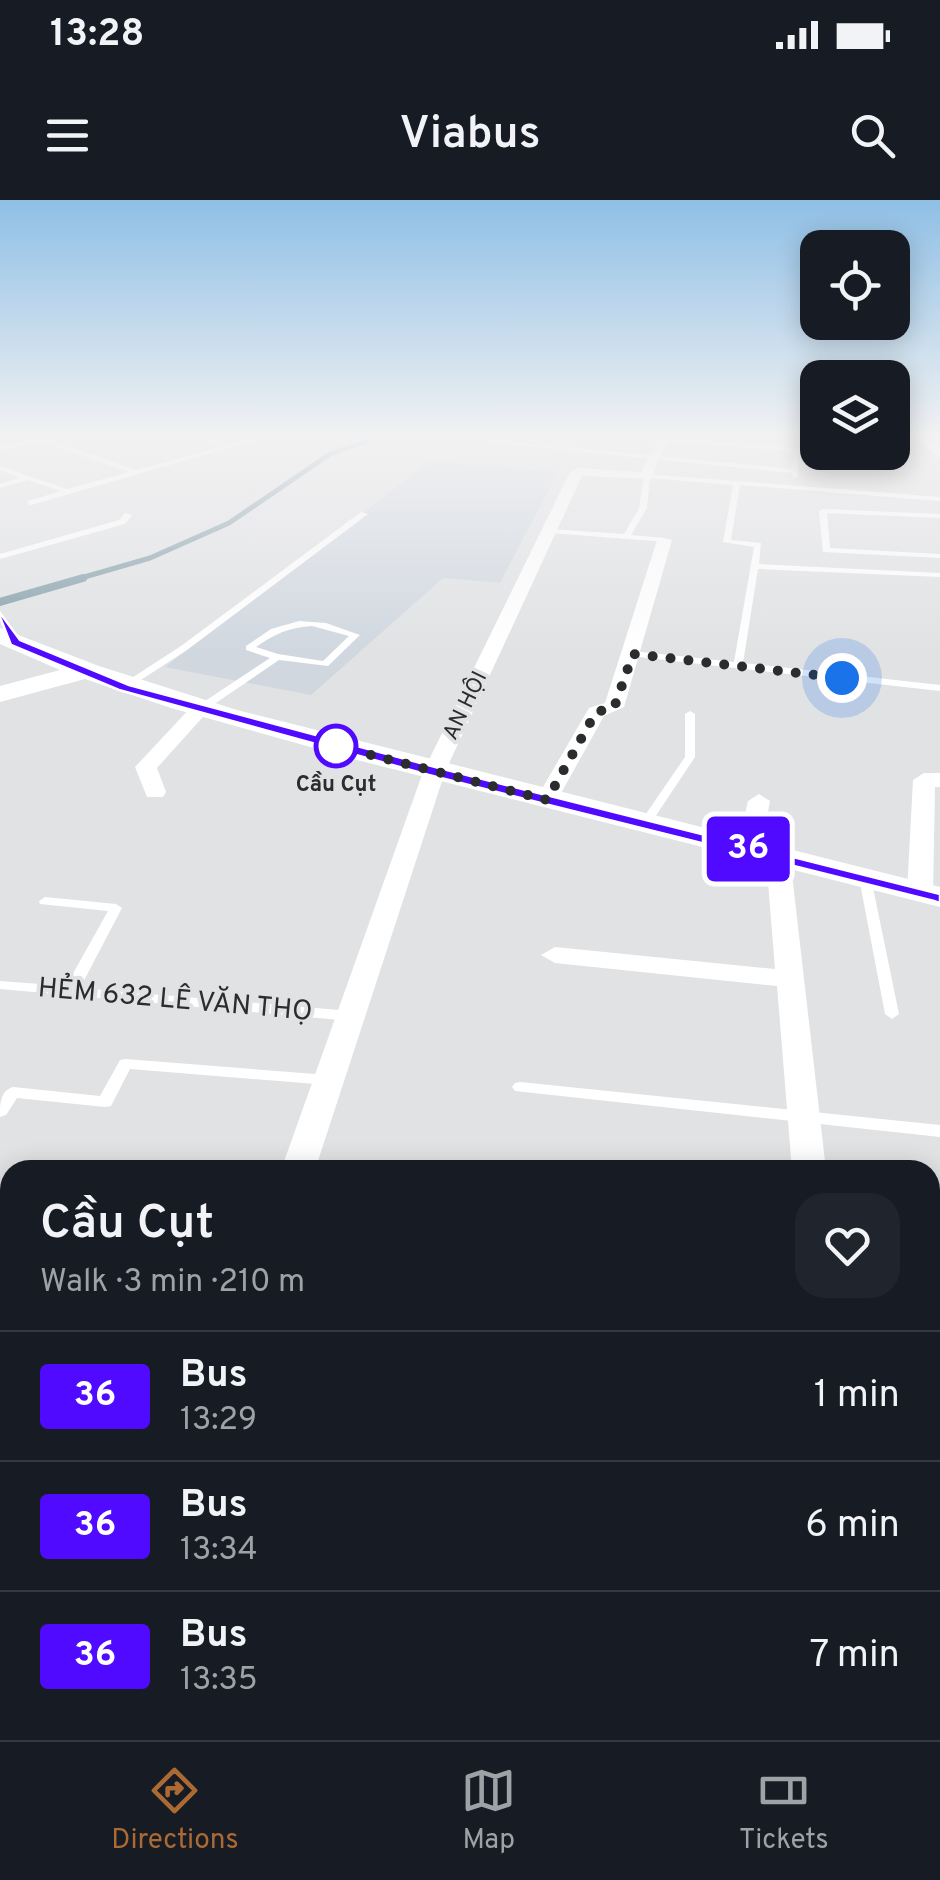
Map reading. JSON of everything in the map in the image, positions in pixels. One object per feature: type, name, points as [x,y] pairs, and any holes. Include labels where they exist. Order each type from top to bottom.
[{"type":"main road","points":[[0,617],[8,639],[0,682]]},
{"type":"main road","points":[[8,639],[124,688],[434,772],[930,895]]},
{"type":"main road","points":[[0,692],[45,656]]},
{"type":"main road","points":[[0,692],[82,672]]},
{"type":"street","name":"AN HỘI","points":[[301,1160],[434,772],[560,509]]},
{"type":"street","points":[[547,800],[596,712],[614,708],[664,540]]},
{"type":"street","points":[[156,792],[146,767],[200,709]]},
{"type":"street","points":[[930,895],[924,780],[940,780]]},
{"type":"street","points":[[760,801],[764,853],[791,978],[808,1160]]},
{"type":"street","points":[[555,955],[791,978]]},
{"type":"lane","points":[[626,537],[642,509]]},
{"type":"lane","points":[[733,509],[727,542],[758,544],[738,666]]},
{"type":"lane","points":[[940,516],[823,510],[826,550],[940,556]]},
{"type":"lane","points":[[124,688],[364,514]]},
{"type":"lane","points":[[0,557],[122,522],[128,515]]},
{"type":"lane","points":[[550,531],[664,540]]},
{"type":"lane","points":[[754,566],[940,575]]},
{"type":"lane","points":[[200,709],[277,658],[322,666],[354,636],[302,624],[284,624],[249,648],[277,658]]},
{"type":"lane","points":[[633,654],[940,688]]},
{"type":"lane","points":[[645,824],[690,757],[690,714]]},
{"type":"lane","points":[[865,878],[892,1014]]},
{"type":"lane","points":[[45,901],[116,908],[71,992]]},
{"type":"lane","name":"HẺM 632 LÊ VĂN THỌ","points":[[0,985],[351,1016]]},
{"type":"lane","points":[[0,1111],[14,1092],[105,1102],[125,1064],[328,1080]]},
{"type":"lane","points":[[520,1087],[940,1131]]},
{"type":"shaded area","points":[[368,509],[539,509],[500,583],[443,578],[311,695],[165,667]]},
{"type":"waterway","points":[[74,580],[150,558],[229,523],[250,509]]},
{"type":"waterway","points":[[0,602],[83,578]]},
{"type":"bus line","name":"36","points":[[0,617],[15,642],[124,688],[434,772],[940,897]]},
{"type":"place","name":"Cầu Cụt","points":[[336,746]]},
{"type":"route","points":[[336,746],[547,800],[596,712],[614,708],[633,654],[842,678]]}]
